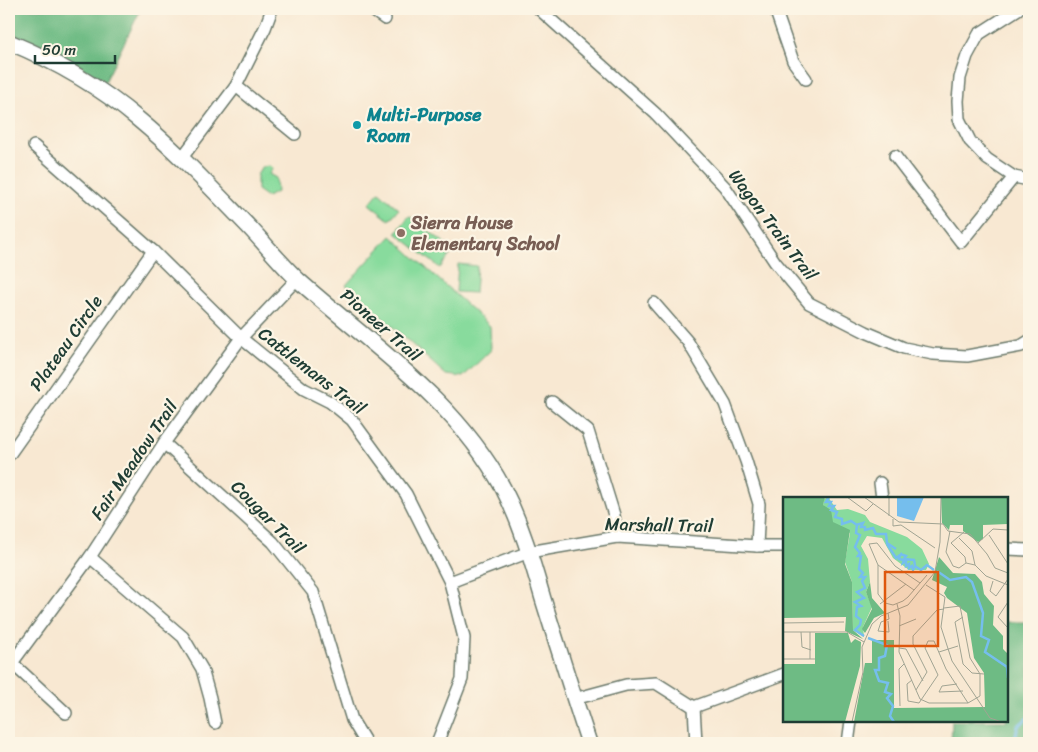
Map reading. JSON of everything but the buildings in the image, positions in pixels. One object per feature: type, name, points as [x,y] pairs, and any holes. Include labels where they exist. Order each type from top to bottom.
[{"type":"main road","name":"Pioneer Trail","points":[[9,42],[45,58],[78,76],[140,120],[252,230],[297,279],[386,353],[426,389],[457,421],[474,443],[502,487],[514,512],[529,552],[588,743]]},
{"type":"street","points":[[181,159],[236,86],[272,9]]},
{"type":"street","points":[[371,9],[385,19]]},
{"type":"street","name":"Wagon Train Trail","points":[[539,9],[656,114],[725,187],[775,262],[809,303],[866,332],[904,348],[934,354],[967,356],[1021,346],[1029,341]]},
{"type":"street","points":[[776,9],[793,61],[806,79]]},
{"type":"street","points":[[1018,9],[979,34],[967,56],[960,78],[959,119],[970,141],[987,159],[1014,177],[1029,180]]},
{"type":"street","points":[[236,86],[295,134]]},
{"type":"street","name":"Cattlemans Trail","points":[[34,146],[153,251],[241,338],[304,389],[330,402],[352,420],[406,494],[450,582],[464,638],[462,679],[437,743]]},
{"type":"street","points":[[895,156],[962,242],[1014,177]]},
{"type":"street","name":"Plateau Circle","points":[[9,455],[153,251]]},
{"type":"street","name":"Fair Meadow Trail","points":[[11,665],[90,556],[164,443],[241,338],[297,279]]},
{"type":"street","points":[[654,303],[688,342],[725,404],[746,461],[759,504],[757,546]]},
{"type":"street","points":[[552,402],[588,431],[614,515],[616,537]]},
{"type":"street","name":"Cougar Trail","points":[[164,443],[273,542],[313,592],[352,720],[366,743]]},
{"type":"street","points":[[880,483],[882,497]]},
{"type":"street","name":"Marshall Trail","points":[[450,582],[529,552],[616,537],[783,546]]},
{"type":"street","points":[[1008,549],[1029,550]]},
{"type":"street","points":[[90,556],[183,637],[202,669],[215,723]]},
{"type":"street","points":[[11,665],[66,713]]},
{"type":"street","points":[[694,707],[783,674]]},
{"type":"street","points":[[574,699],[626,684],[656,683],[694,707]]},
{"type":"street","points":[[694,707],[696,743]]},
{"type":"street","points":[[848,743],[851,722]]},
{"type":"green space","points":[[9,9],[141,9],[105,82],[63,56],[9,32]]},
{"type":"green space","points":[[269,166],[273,168],[269,174],[276,178],[277,192],[267,197],[257,190],[257,175],[262,167]]},
{"type":"green space","points":[[379,192],[399,209],[389,220],[369,204]]},
{"type":"green space","points":[[409,216],[454,250],[440,268],[396,233]]},
{"type":"green space","points":[[391,236],[490,326],[491,350],[463,377],[446,375],[346,285]]},
{"type":"green space","points":[[458,264],[477,266],[475,293],[456,292]]},
{"type":"green space","points":[[1008,622],[1029,622],[1029,743],[951,743],[952,722],[1008,722]]},
{"type":"waterway","points":[[1014,743],[1018,726],[1029,717]]},
{"type":"place","name":"Multi-Purpose Room","points":[[357,125]]},
{"type":"place","name":"Sierra House Elementary School","points":[[401,233]]}]
